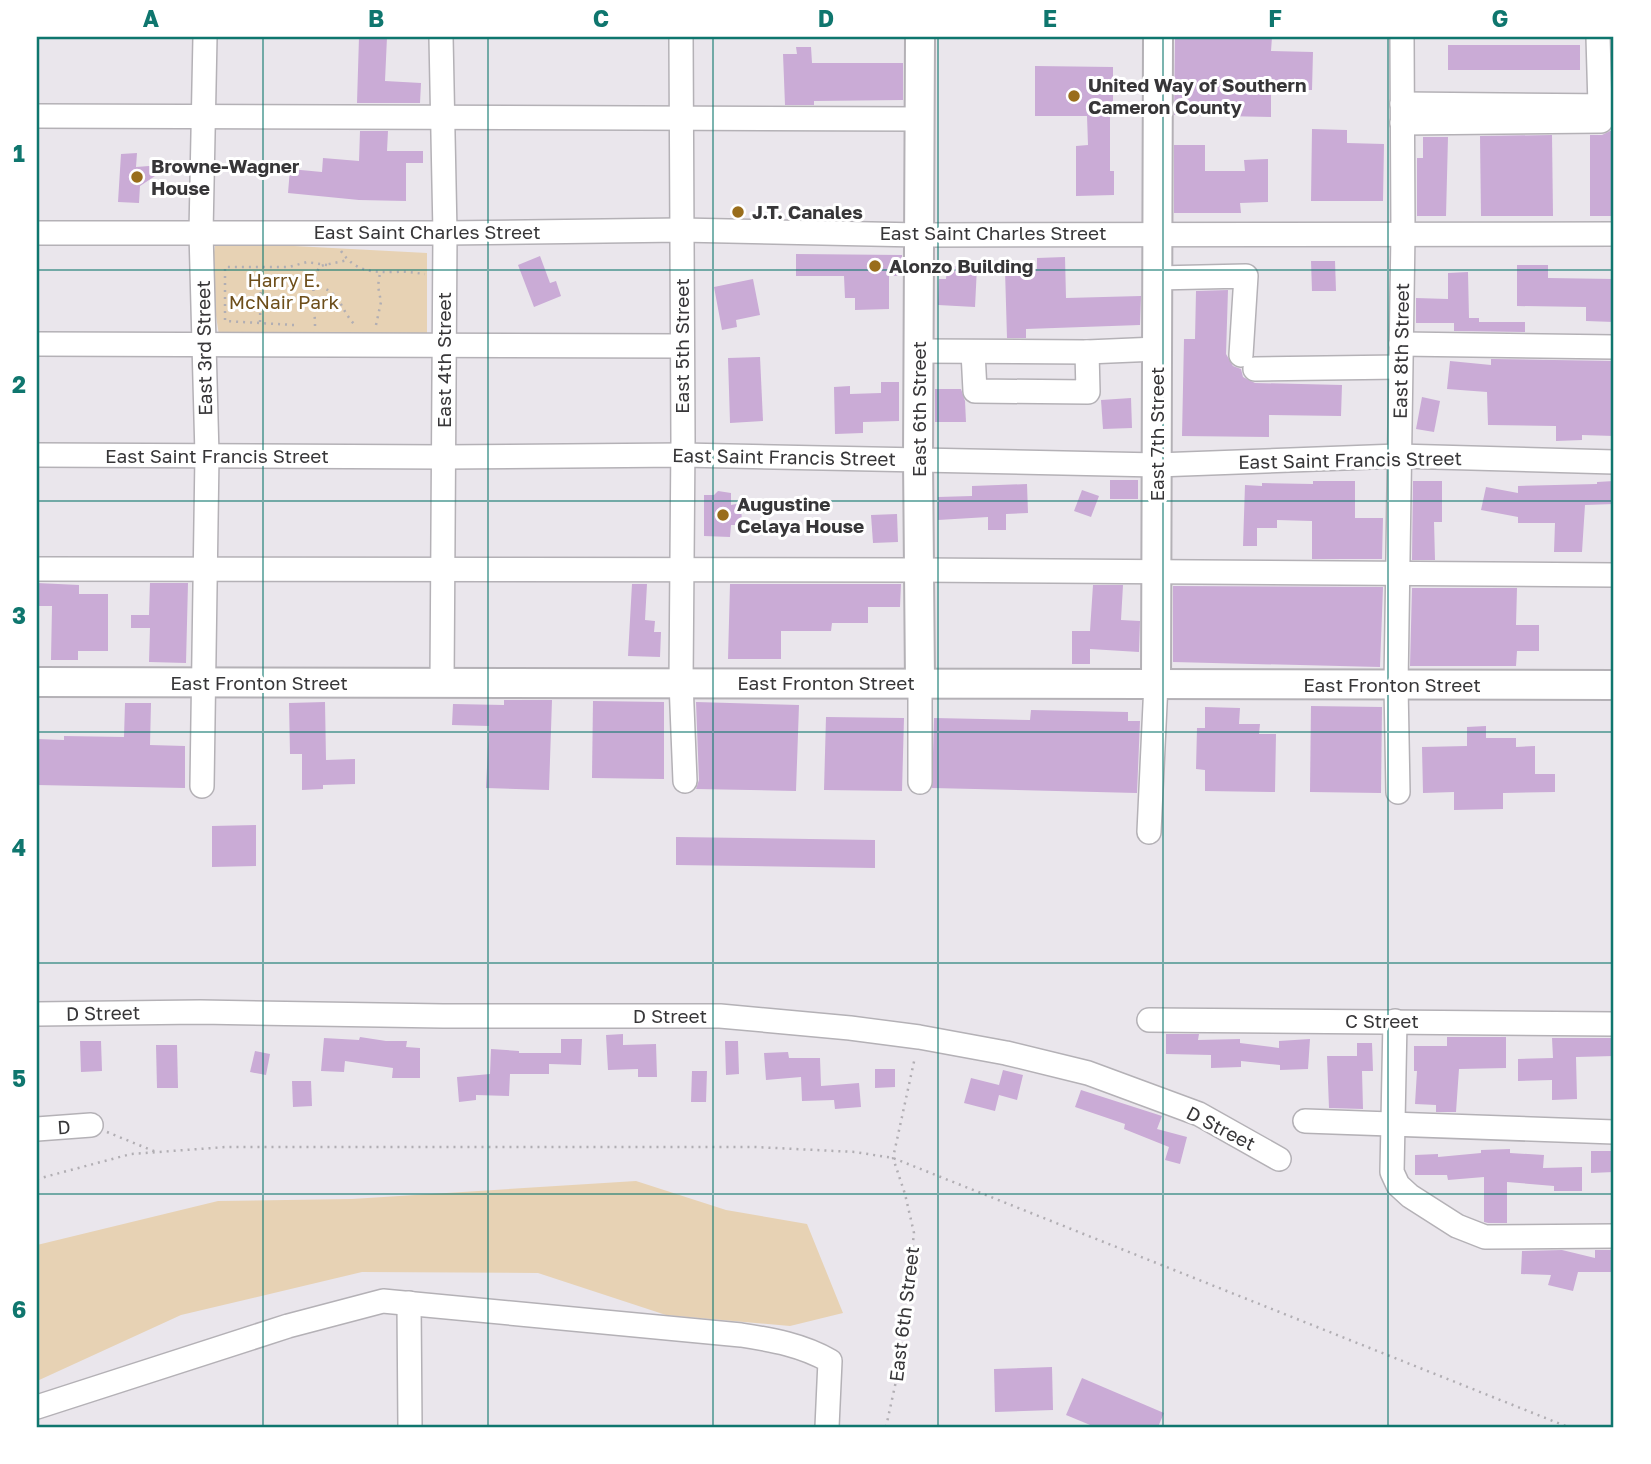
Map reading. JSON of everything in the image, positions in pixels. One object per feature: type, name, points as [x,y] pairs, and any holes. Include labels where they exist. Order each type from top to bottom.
[{"type":"main road","name":"East 6th Street","points":[[920,37],[920,683]]},
{"type":"main road","name":"East 7th Street","points":[[1156,682],[1158,37]]},
{"type":"main road","name":"East Fronton Street","points":[[37,682],[1156,682],[1614,685]]},
{"type":"street","name":"East 3rd Street","points":[[202,786],[207,455],[201,232],[205,37]]},
{"type":"street","name":"East 4th Street","points":[[441,37],[445,233],[442,683]]},
{"type":"street","name":"East 5th Street","points":[[681,37],[681,682],[685,781]]},
{"type":"street","name":"East 8th Street","points":[[1398,792],[1396,685],[1403,233],[1402,37]]},
{"type":"street","points":[[1402,114],[1610,111],[1598,37]]},
{"type":"street","points":[[37,116],[920,119]]},
{"type":"street","name":"East Saint Charles Street","points":[[37,233],[681,230],[919,235],[1614,234]]},
{"type":"street","points":[[1157,278],[1246,276],[1248,362],[1270,370],[1401,355],[1614,347]]},
{"type":"street","points":[[37,344],[204,344],[315,338],[444,345],[682,346]]},
{"type":"street","points":[[919,351],[1087,352],[1157,349]]},
{"type":"street","points":[[972,352],[975,391],[1088,392],[1087,352]]},
{"type":"street","name":"East Saint Francis Street","points":[[37,456],[683,455],[1157,465],[1398,456],[1614,462]]},
{"type":"street","points":[[37,569],[919,570],[1614,575]]},
{"type":"street","name":"East 7th Street","points":[[1149,832],[1156,682]]},
{"type":"street","name":"East 6th Street","points":[[920,683],[920,782]]},
{"type":"street","name":"D Street","points":[[37,1014],[201,1012],[443,1016],[720,1016],[850,1028],[1006,1053],[1088,1073],[1199,1115],[1279,1159]]},
{"type":"street","name":"C Street","points":[[1149,1020],[1614,1024]]},
{"type":"street","points":[[1395,1021],[1392,1172],[1398,1185],[1410,1196],[1457,1226],[1485,1237],[1614,1236]]},
{"type":"street","points":[[1305,1121],[1614,1132]]},
{"type":"street","name":"D","points":[[37,1129],[91,1125]]},
{"type":"street","points":[[37,1407],[288,1326],[383,1301],[741,1335],[790,1344],[813,1351],[830,1361],[827,1427]]},
{"type":"street","points":[[409,1303],[410,1427]]},
{"type":"path","points":[[339,248],[348,260],[365,271],[380,274],[397,271],[428,274]]},
{"type":"path","points":[[315,338],[312,280],[320,266],[348,260]]},
{"type":"path","points":[[315,338],[293,324],[225,321],[225,267],[289,267],[307,262],[327,265]]},
{"type":"path","points":[[260,322],[261,267]]},
{"type":"path","points":[[375,331],[381,302],[378,286],[380,274]]},
{"type":"path","points":[[313,285],[336,296],[344,306],[347,317],[362,330]]},
{"type":"path","points":[[893,1158],[919,1037]]},
{"type":"path","points":[[91,1125],[158,1152]]},
{"type":"path","points":[[37,1179],[131,1154],[239,1147],[755,1147],[855,1152],[893,1158],[1568,1427]]},
{"type":"path","name":"East 6th Street","points":[[886,1427],[898,1372],[914,1233],[893,1158]]},
{"type":"green space","name":"Harry E. McNair Park","points":[[275,245],[427,253],[427,339],[219,335],[210,277],[215,246]]},
{"type":"green space","points":[[636,1181],[726,1210],[807,1224],[843,1313],[790,1326],[666,1315],[538,1273],[362,1272],[181,1315],[37,1381],[37,1245],[218,1201],[352,1199]]},
{"type":"building","points":[[359,37],[387,37],[385,81],[421,83],[420,103],[357,103]]},
{"type":"building","points":[[1175,37],[1272,37],[1271,51],[1313,52],[1312,90],[1271,90],[1271,117],[1174,115]]},
{"type":"building","points":[[1448,45],[1580,45],[1580,70],[1448,70]]},
{"type":"building","points":[[796,47],[811,47],[812,63],[903,63],[903,100],[814,101],[814,105],[785,105],[783,54],[797,54]]},
{"type":"building","points":[[1035,66],[1113,67],[1110,171],[1114,171],[1114,195],[1076,196],[1076,146],[1088,145],[1087,116],[1035,116]]},
{"type":"building","points":[[1312,129],[1347,130],[1347,143],[1384,144],[1383,201],[1311,201]]},
{"type":"building","points":[[360,131],[388,131],[387,151],[423,151],[423,163],[406,163],[406,201],[359,200],[288,193],[290,169],[322,172],[323,158],[359,161]]},
{"type":"building","points":[[1614,131],[1614,216],[1590,216],[1590,135],[1602,135]]},
{"type":"building","points":[[1552,135],[1553,216],[1481,216],[1480,136]]},
{"type":"building","points":[[1423,137],[1448,137],[1446,216],[1417,216],[1417,158],[1423,158]]},
{"type":"building","points":[[1174,145],[1205,145],[1205,171],[1245,171],[1244,160],[1268,159],[1268,202],[1240,203],[1241,213],[1174,213]]},
{"type":"building","name":"Browne-Wagner House","points":[[137,153],[136,167],[149,166],[155,168],[158,174],[140,186],[139,203],[118,202],[121,154]]},
{"type":"building","points":[[796,254],[902,255],[902,276],[889,276],[889,309],[855,310],[855,298],[845,298],[844,276],[796,276]]},
{"type":"building","points":[[540,256],[550,283],[556,281],[561,296],[534,307],[518,265]]},
{"type":"building","points":[[1065,257],[1066,298],[1141,296],[1140,325],[1026,329],[1026,338],[1007,338],[1005,270],[1037,269],[1037,258]]},
{"type":"building","points":[[1311,261],[1335,261],[1336,291],[1312,291]]},
{"type":"building","points":[[1517,265],[1548,265],[1548,278],[1614,279],[1614,322],[1586,321],[1586,307],[1517,306]]},
{"type":"building","points":[[947,266],[977,267],[975,307],[938,305],[939,279],[946,279]]},
{"type":"building","points":[[1468,272],[1469,318],[1479,318],[1479,322],[1525,322],[1525,332],[1454,331],[1454,323],[1416,323],[1416,298],[1448,299],[1448,273]]},
{"type":"building","points":[[753,279],[760,315],[736,320],[737,327],[722,330],[714,287]]},
{"type":"building","points":[[1228,290],[1226,354],[1233,366],[1241,369],[1243,377],[1255,383],[1342,385],[1341,416],[1269,415],[1269,437],[1182,436],[1184,339],[1195,339],[1196,291]]},
{"type":"building","points":[[760,357],[763,421],[730,423],[728,358]]},
{"type":"building","points":[[1491,359],[1614,361],[1614,436],[1582,435],[1582,440],[1556,441],[1556,426],[1488,425],[1487,392],[1447,389],[1450,361],[1491,365]]},
{"type":"building","points":[[881,382],[899,382],[899,421],[863,422],[863,433],[835,434],[834,387],[850,386],[850,394],[881,393]]},
{"type":"building","points":[[935,389],[961,389],[965,401],[966,422],[935,422]]},
{"type":"building","points":[[1422,397],[1440,401],[1434,432],[1416,429]]},
{"type":"building","points":[[1131,398],[1132,428],[1103,429],[1101,400]]},
{"type":"building","points":[[1110,480],[1138,480],[1138,499],[1110,499]]},
{"type":"building","points":[[1313,481],[1355,481],[1355,518],[1383,518],[1382,559],[1312,559],[1312,521],[1277,520],[1277,528],[1257,528],[1257,546],[1243,546],[1245,485],[1313,484]]},
{"type":"building","points":[[1413,481],[1442,481],[1442,522],[1434,522],[1435,560],[1412,560]]},
{"type":"building","points":[[1614,481],[1614,504],[1585,505],[1582,552],[1554,552],[1555,523],[1518,523],[1518,517],[1481,510],[1486,487],[1518,493],[1518,486],[1597,484]]},
{"type":"building","points":[[1027,484],[1028,513],[1006,514],[1006,530],[988,530],[988,517],[938,520],[938,497],[972,496],[972,486]]},
{"type":"building","points":[[1082,490],[1099,496],[1091,517],[1074,511]]},
{"type":"building","name":"Augustine Celaya House","points":[[718,491],[731,493],[731,505],[741,503],[742,525],[731,525],[730,537],[704,536],[704,495],[714,495]]},
{"type":"building","points":[[897,514],[898,542],[873,543],[871,515]]},
{"type":"building","points":[[37,583],[79,585],[79,594],[108,594],[108,651],[78,651],[78,660],[51,660],[52,606],[37,606]]},
{"type":"building","points":[[150,583],[188,583],[186,663],[149,662],[150,628],[131,628],[131,615],[149,615]]},
{"type":"building","points":[[632,584],[647,584],[645,620],[655,621],[654,632],[661,632],[660,657],[628,656]]},
{"type":"building","points":[[730,584],[901,584],[900,607],[868,607],[868,623],[832,623],[831,631],[781,631],[781,659],[728,659]]},
{"type":"building","points":[[1093,585],[1123,585],[1121,620],[1140,621],[1139,652],[1090,649],[1090,664],[1072,664],[1072,631],[1090,631]]},
{"type":"building","points":[[1173,586],[1383,587],[1380,667],[1173,662]]},
{"type":"building","points":[[1412,588],[1517,588],[1516,625],[1539,625],[1539,651],[1517,651],[1516,666],[1410,666]]},
{"type":"building","points":[[504,700],[552,700],[549,790],[486,788],[489,726],[452,725],[453,704],[504,705]]},
{"type":"building","points":[[593,701],[664,702],[664,779],[592,778]]},
{"type":"building","points":[[325,702],[326,760],[355,759],[355,784],[323,785],[323,789],[302,790],[302,754],[290,754],[289,703]]},
{"type":"building","points":[[696,702],[799,705],[796,791],[696,789],[699,780]]},
{"type":"building","points":[[125,703],[151,703],[150,745],[185,746],[185,788],[37,785],[37,739],[64,740],[64,736],[124,737]]},
{"type":"building","points":[[1311,706],[1382,707],[1381,793],[1310,792]]},
{"type":"building","points":[[1205,707],[1240,708],[1239,724],[1260,724],[1259,734],[1276,734],[1275,792],[1205,791],[1205,770],[1196,769],[1197,728],[1205,728]]},
{"type":"building","points":[[1031,710],[1128,712],[1128,721],[1140,721],[1137,793],[932,788],[934,718],[1030,720]]},
{"type":"building","points":[[826,717],[904,718],[902,791],[824,790]]},
{"type":"building","points":[[1486,726],[1486,738],[1516,738],[1516,747],[1535,746],[1535,774],[1555,774],[1555,792],[1503,793],[1503,809],[1454,810],[1454,792],[1423,793],[1422,747],[1467,746],[1467,727]]},
{"type":"building","points":[[256,825],[256,866],[212,867],[212,826]]},
{"type":"building","points":[[676,837],[875,840],[875,868],[676,865]]},
{"type":"building","points":[[623,1034],[623,1045],[656,1044],[657,1077],[638,1077],[638,1069],[608,1070],[606,1035]]},
{"type":"building","points":[[1166,1034],[1199,1034],[1198,1040],[1240,1039],[1240,1043],[1279,1048],[1279,1041],[1310,1039],[1308,1069],[1280,1070],[1280,1065],[1241,1061],[1241,1067],[1211,1068],[1211,1055],[1166,1054]]},
{"type":"building","points":[[360,1037],[407,1041],[406,1047],[420,1048],[420,1078],[392,1078],[393,1068],[345,1061],[344,1072],[321,1071],[324,1038],[359,1040]]},
{"type":"building","points":[[1447,1037],[1506,1037],[1506,1068],[1459,1069],[1456,1112],[1436,1112],[1436,1105],[1415,1104],[1417,1071],[1414,1071],[1414,1046],[1447,1046]]},
{"type":"building","points":[[1552,1038],[1614,1038],[1614,1056],[1576,1057],[1577,1099],[1552,1100],[1552,1080],[1518,1081],[1518,1059],[1553,1058]]},
{"type":"building","points":[[561,1039],[582,1039],[581,1065],[549,1064],[549,1074],[510,1074],[509,1096],[476,1095],[476,1100],[459,1102],[457,1077],[490,1074],[491,1049],[519,1053],[561,1053]]},
{"type":"building","points":[[80,1041],[101,1041],[102,1071],[81,1072]]},
{"type":"building","points":[[725,1041],[738,1041],[739,1074],[726,1075]]},
{"type":"building","points":[[1357,1043],[1372,1043],[1373,1071],[1362,1071],[1363,1109],[1329,1108],[1327,1056],[1357,1056]]},
{"type":"building","points":[[156,1045],[177,1045],[178,1088],[157,1088]]},
{"type":"building","points":[[255,1051],[270,1054],[266,1075],[250,1072]]},
{"type":"building","points":[[788,1052],[789,1058],[820,1058],[821,1086],[859,1083],[861,1107],[835,1109],[834,1100],[802,1101],[801,1077],[766,1080],[764,1053]]},
{"type":"building","points":[[875,1069],[895,1069],[895,1087],[875,1088]]},
{"type":"building","points":[[1003,1070],[1023,1075],[1017,1100],[999,1095],[995,1111],[964,1103],[971,1078],[999,1085]]},
{"type":"building","points":[[692,1071],[707,1071],[706,1102],[691,1102]]},
{"type":"building","points":[[292,1081],[311,1081],[312,1106],[293,1107]]},
{"type":"building","points":[[1081,1090],[1162,1116],[1157,1129],[1187,1137],[1180,1164],[1165,1160],[1169,1147],[1124,1129],[1125,1124],[1075,1107]]},
{"type":"building","points":[[1510,1149],[1510,1153],[1544,1155],[1543,1168],[1582,1167],[1582,1191],[1554,1191],[1554,1186],[1507,1182],[1507,1223],[1488,1223],[1484,1222],[1484,1177],[1448,1180],[1447,1175],[1415,1175],[1415,1155],[1438,1154],[1438,1157],[1481,1153],[1481,1150]]},
{"type":"building","points":[[1591,1151],[1614,1151],[1614,1172],[1591,1173]]},
{"type":"building","points":[[1562,1250],[1595,1258],[1595,1250],[1612,1250],[1612,1272],[1578,1272],[1573,1291],[1548,1285],[1551,1275],[1521,1274],[1522,1251]]},
{"type":"building","points":[[1052,1367],[1053,1410],[995,1412],[994,1369]]},
{"type":"building","points":[[1082,1378],[1164,1413],[1158,1427],[1095,1427],[1066,1415]]},
{"type":"place","name":"United Way of Southern Cameron County","points":[[1074,96]]},
{"type":"place","name":"Browne-Wagner House","points":[[137,177]]},
{"type":"place","name":"J.T. Canales","points":[[738,212]]},
{"type":"place","name":"Alonzo Building","points":[[875,266]]},
{"type":"place","name":"Augustine Celaya House","points":[[723,515]]}]
